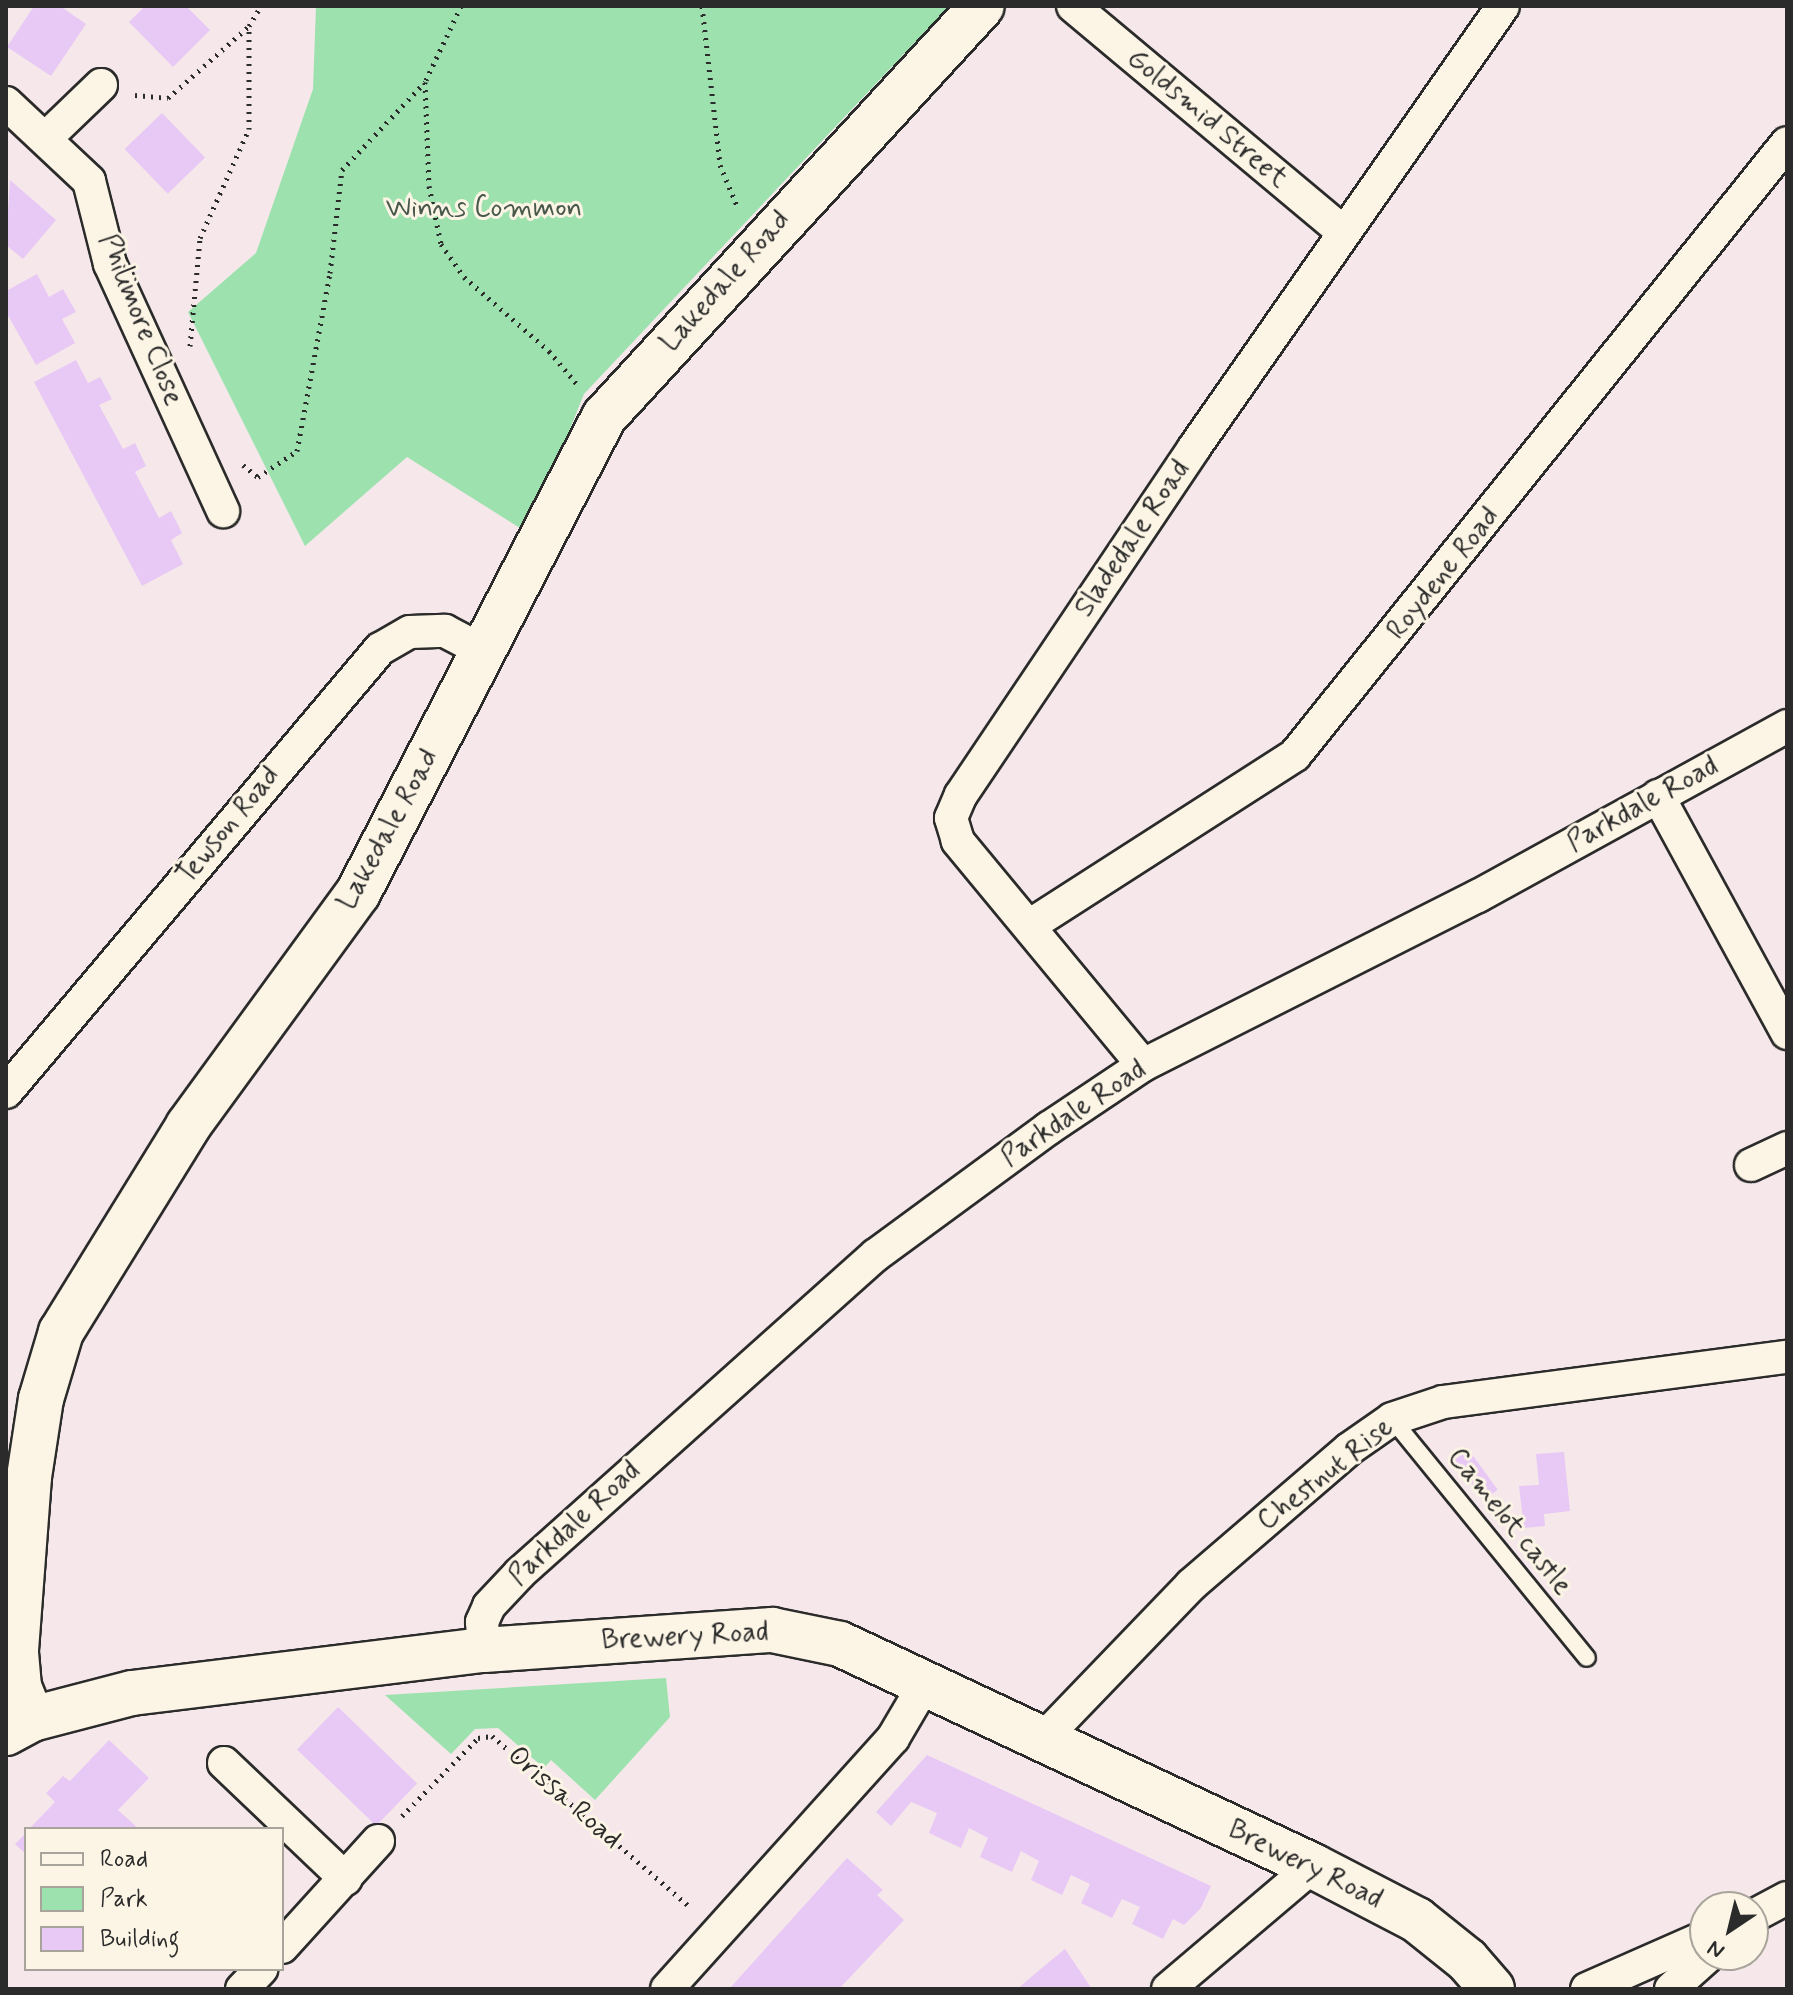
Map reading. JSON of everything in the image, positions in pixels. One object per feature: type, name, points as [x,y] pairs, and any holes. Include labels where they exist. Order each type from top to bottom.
[{"type":"street","name":"Lakedale Road","points":[[19,1726],[16,1650],[29,1477],[41,1399],[61,1332],[188,1126],[358,893],[604,417],[755,249],[982,6]]},
{"type":"street","name":"Goldsmid Street","points":[[1073,6],[1342,231]]},
{"type":"street","name":"Sladedale Road","points":[[1143,1065],[958,841],[951,818],[961,795],[1342,231],[1503,6]]},
{"type":"street","points":[[47,137],[101,85]]},
{"type":"street","name":"Philimore Close","points":[[6,103],[47,137],[89,181],[110,264],[223,511]]},
{"type":"street","name":"Roydene Road","points":[[1029,926],[1295,755],[1787,143]]},
{"type":"street","name":"Tewson Road","points":[[6,1092],[380,649],[410,632],[445,631],[485,652]]},
{"type":"street","name":"Parkdale Road","points":[[484,1650],[482,1622],[489,1606],[755,1359],[876,1255],[1143,1065],[1478,896],[1787,726]]},
{"type":"street","points":[[1658,796],[1787,1033]]},
{"type":"street","points":[[1751,1165],[1787,1148]]},
{"type":"street","name":"Chestnut Rise","points":[[1041,1741],[1191,1585],[1349,1449],[1392,1419],[1443,1402],[1787,1357]]},
{"type":"street","name":"Brewery Road","points":[[19,1726],[132,1693],[484,1650],[772,1630],[840,1644],[926,1682],[1041,1741],[1313,1866],[1417,1920],[1467,1960],[1492,1989]]},
{"type":"street","points":[[667,1989],[893,1738],[926,1682]]},
{"type":"street","points":[[224,1763],[346,1879]]},
{"type":"street","points":[[284,1945],[378,1841]]},
{"type":"street","points":[[1168,1989],[1313,1866]]},
{"type":"street","points":[[1769,1908],[1787,1898]]},
{"type":"street","points":[[1587,1989],[1689,1944]]},
{"type":"street","points":[[242,1989],[259,1971]]},
{"type":"street","points":[[1671,1989],[1691,1971]]},
{"type":"lane","name":"Camelot castle","points":[[1392,1419],[1587,1658]]},
{"type":"path","points":[[101,85],[120,94],[168,98],[249,26],[261,6]]},
{"type":"path","points":[[235,458],[258,477],[297,451],[330,273],[342,170],[425,82],[461,6]]},
{"type":"path","points":[[702,6],[720,165],[755,249]]},
{"type":"path","points":[[190,350],[200,238],[249,129],[249,26]]},
{"type":"path","points":[[425,82],[429,186],[441,244],[464,277],[549,351],[604,417]]},
{"type":"path","name":"Orissa Road","points":[[378,1841],[478,1738],[492,1736],[719,1932]]},
{"type":"green space","name":"Winns Common","points":[[316,6],[949,6],[584,394],[528,533],[407,457],[305,546],[188,312],[256,253],[313,89]]},
{"type":"green space","points":[[666,1678],[670,1717],[595,1800],[551,1760],[544,1768],[498,1728],[475,1729],[451,1754],[385,1695]]},
{"type":"building","points":[[34,6],[60,6],[86,24],[51,76],[7,47]]},
{"type":"building","points":[[145,6],[186,6],[210,30],[173,67],[129,22]]},
{"type":"building","points":[[162,113],[205,158],[168,194],[125,149]]},
{"type":"building","points":[[10,180],[56,220],[23,259],[6,245]]},
{"type":"building","points":[[37,274],[49,297],[63,289],[76,312],[62,319],[75,343],[36,365],[6,312],[6,291]]},
{"type":"building","points":[[76,360],[88,383],[100,377],[112,399],[99,405],[123,449],[135,443],[146,466],[135,472],[159,518],[171,511],[182,533],[171,540],[183,564],[142,586],[34,382]]},
{"type":"building","points":[[1466,1446],[1498,1490],[1483,1500],[1451,1457]]},
{"type":"building","points":[[1564,1452],[1570,1511],[1544,1514],[1545,1526],[1524,1528],[1519,1486],[1539,1485],[1536,1454]]},
{"type":"building","points":[[338,1707],[417,1783],[376,1826],[297,1749]]},
{"type":"building","points":[[109,1740],[149,1778],[118,1810],[137,1827],[31,1827],[55,1802],[46,1793],[63,1776],[70,1781]]},
{"type":"building","points":[[927,1755],[1211,1886],[1201,1908],[1184,1925],[1173,1919],[1163,1939],[1132,1924],[1140,1907],[1122,1899],[1112,1918],[1081,1903],[1090,1884],[1071,1875],[1062,1895],[1031,1880],[1039,1861],[1021,1851],[1012,1872],[980,1857],[988,1838],[969,1828],[961,1848],[929,1833],[937,1813],[911,1802],[891,1826],[876,1812]]},
{"type":"building","points":[[24,1835],[24,1852],[15,1844]]},
{"type":"building","points":[[847,1858],[883,1890],[877,1895],[904,1920],[839,1989],[729,1989]]},
{"type":"building","points":[[1065,1949],[1092,1989],[1017,1989],[1043,1967]]}]
